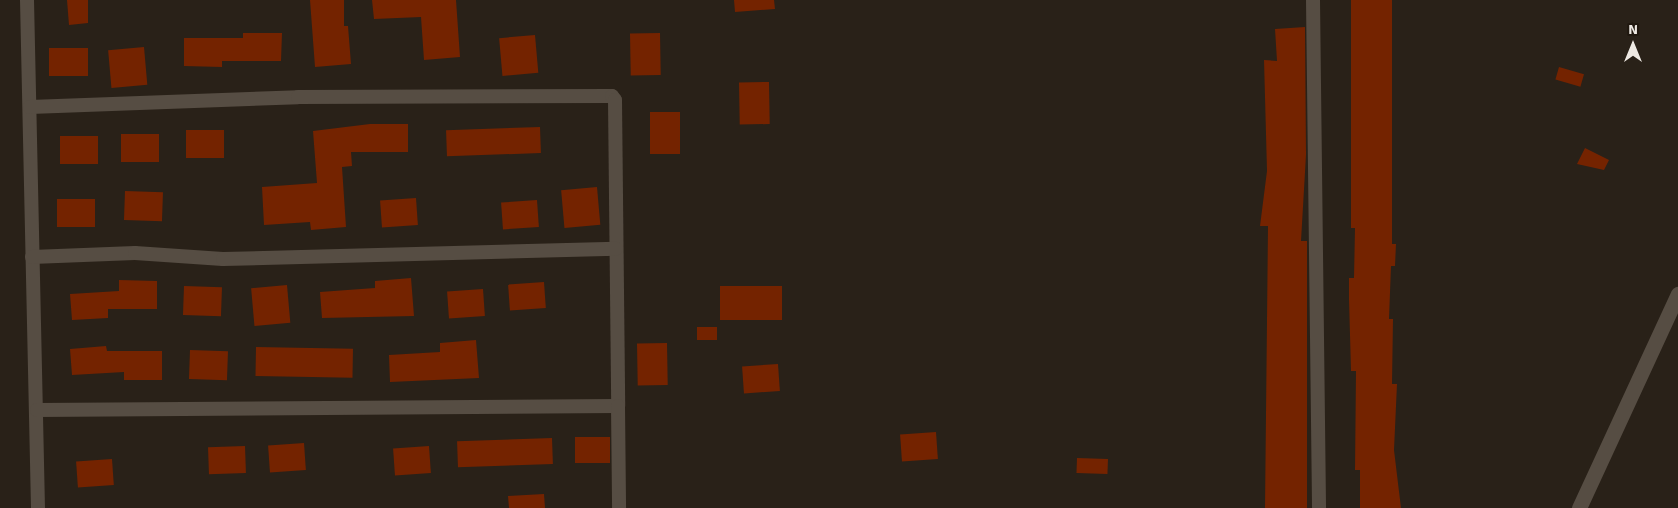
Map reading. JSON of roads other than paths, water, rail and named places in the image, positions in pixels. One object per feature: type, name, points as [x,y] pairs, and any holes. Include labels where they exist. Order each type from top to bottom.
[{"type":"street","points":[[27,0],[38,508]]},
{"type":"street","points":[[1313,0],[1319,508]]},
{"type":"street","points":[[30,107],[298,97],[612,96],[615,100],[619,508]]},
{"type":"street","points":[[32,257],[135,253],[223,259],[616,248]]},
{"type":"street","points":[[1579,508],[1678,294]]},
{"type":"street","points":[[36,410],[618,406]]}]
